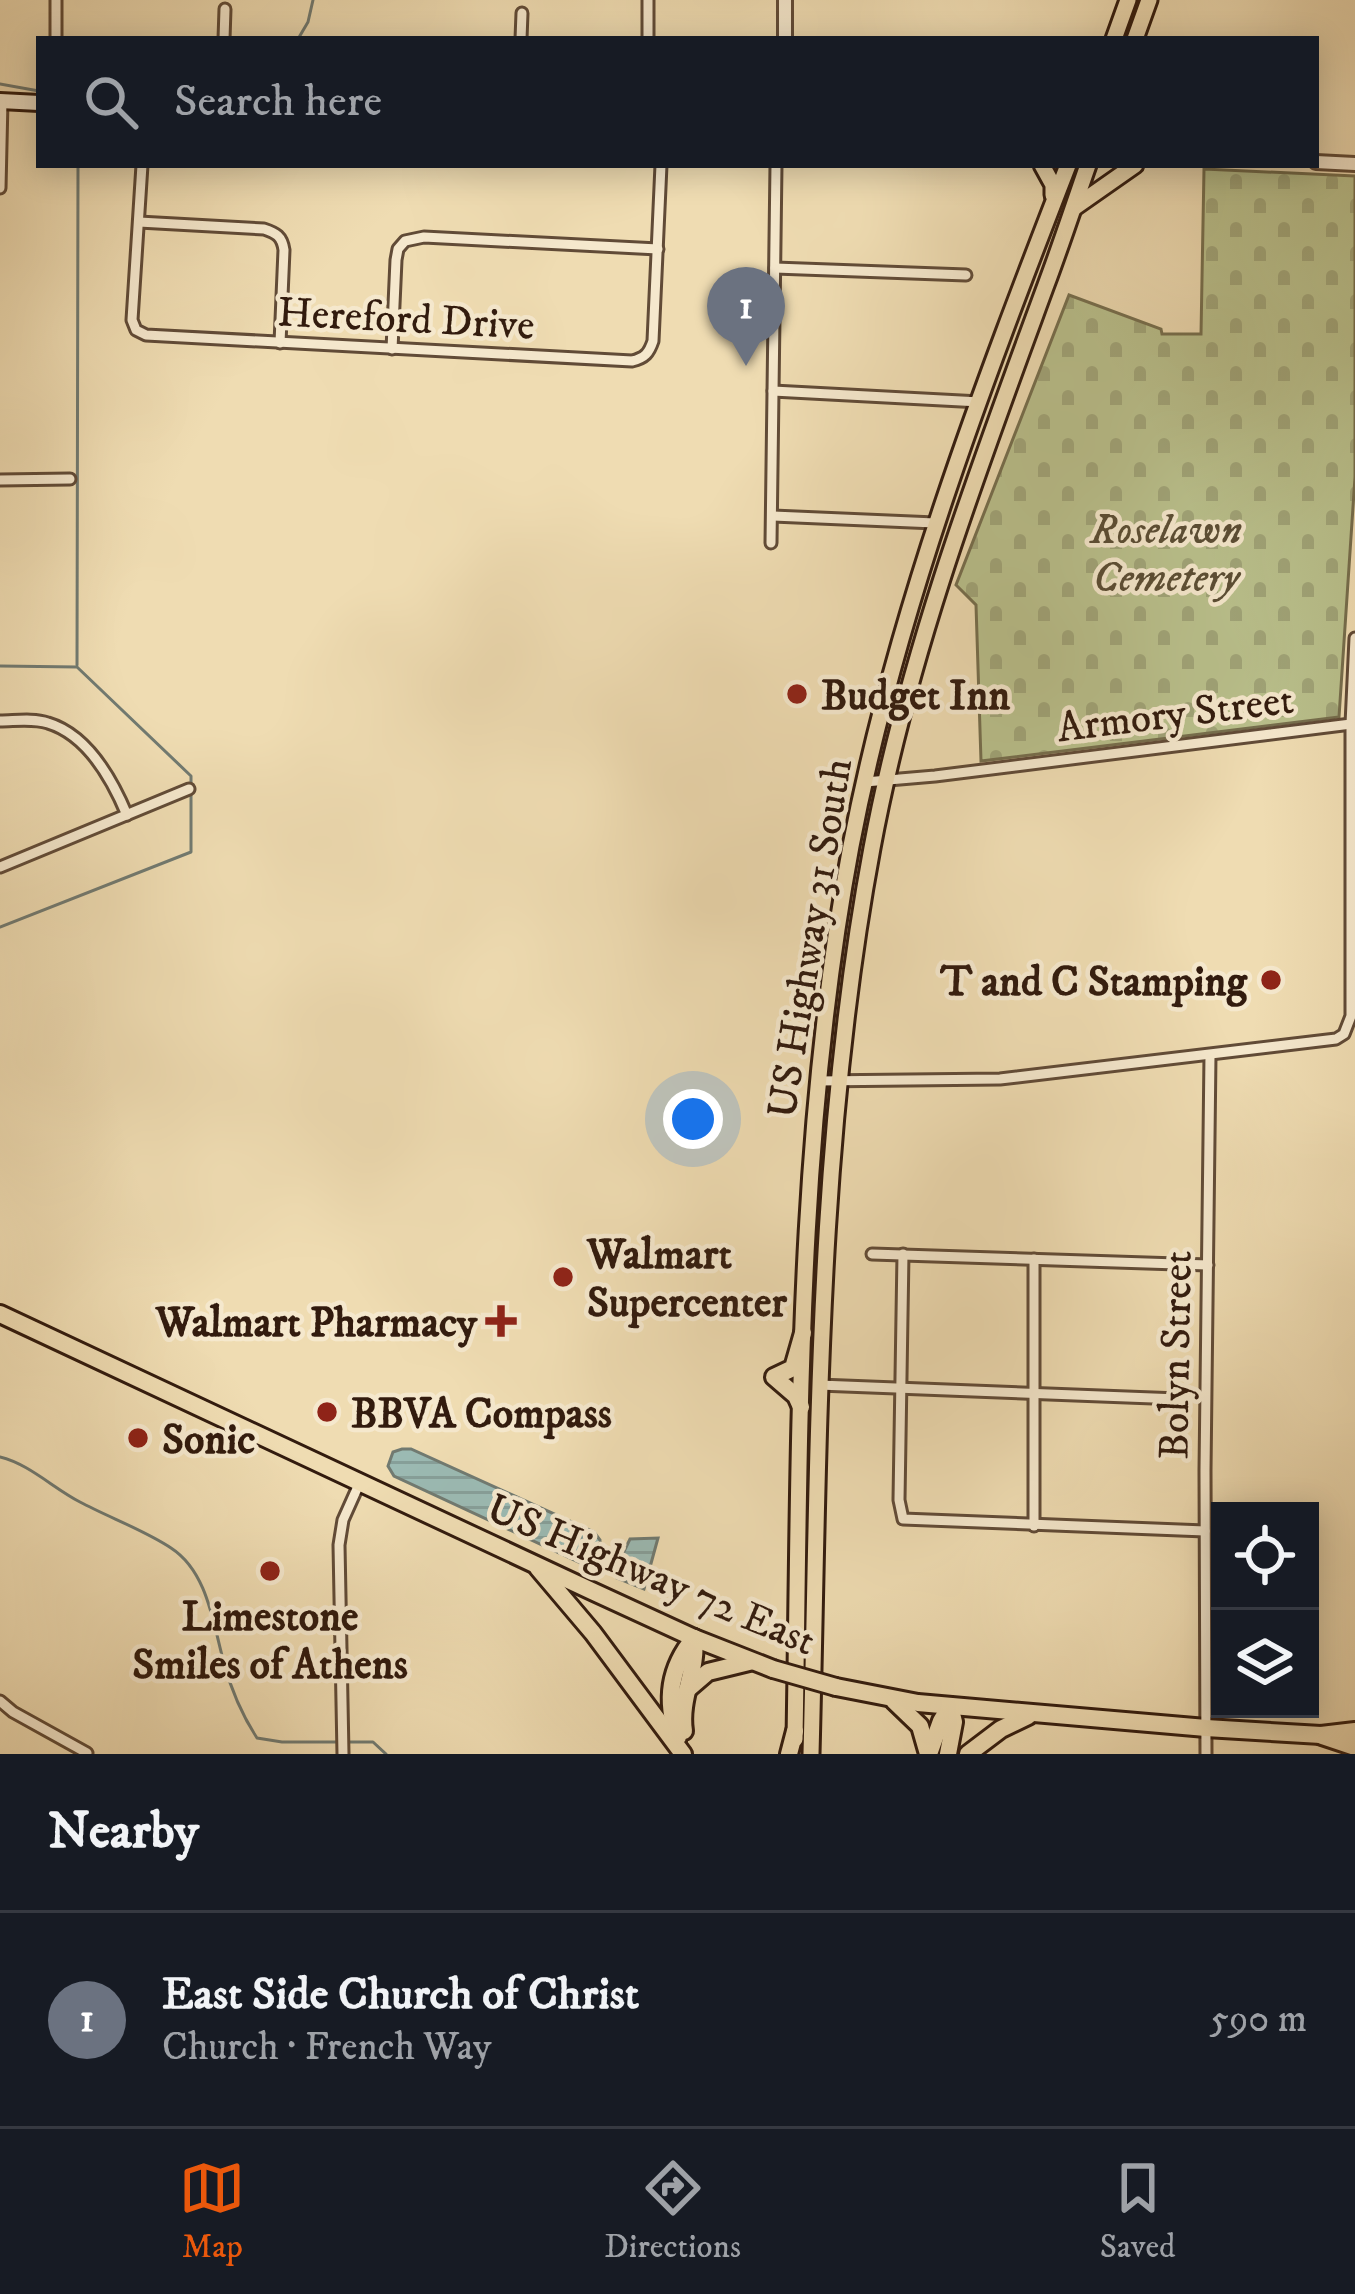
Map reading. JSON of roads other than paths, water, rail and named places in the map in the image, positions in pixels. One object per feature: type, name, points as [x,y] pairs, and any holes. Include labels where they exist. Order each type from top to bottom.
[{"type":"highway","name":"US Highway 72 East","points":[[0,1314],[694,1638],[773,1669],[893,1700],[1205,1728],[1321,1735],[1355,1731]]},
{"type":"highway","points":[[801,1407],[796,1396],[774,1377],[793,1368],[803,1333]]},
{"type":"highway","points":[[533,1563],[593,1633],[684,1754]]},
{"type":"highway","points":[[684,1754],[671,1715],[670,1687],[680,1656],[694,1638]]},
{"type":"highway","points":[[693,1754],[683,1724],[684,1696],[696,1656],[694,1638]]},
{"type":"highway","points":[[684,1696],[708,1672],[752,1661]]},
{"type":"highway","points":[[893,1700],[920,1726],[928,1754]]},
{"type":"highway","points":[[928,1754],[950,1706]]},
{"type":"highway","points":[[948,1754],[954,1722],[950,1706]]},
{"type":"highway","points":[[968,1754],[1001,1729],[1037,1713]]},
{"type":"highway","points":[[792,1754],[795,1731]]},
{"type":"highway","name":"US Highway 72 East","points":[[1321,1735],[1355,1748]]},
{"type":"main road","points":[[1115,36],[1129,0]]},
{"type":"main road","points":[[1136,36],[1149,0]]},
{"type":"main road","points":[[1,101],[36,103]]},
{"type":"main road","points":[[1044,168],[1053,185],[1053,202]]},
{"type":"main road","name":"US Highway 31 South","points":[[795,1731],[807,1215],[818,1081],[851,848],[902,633],[935,523],[1067,168]]},
{"type":"main road","name":"US Highway 31 South","points":[[811,1754],[825,1262],[837,1080],[869,862],[916,657],[1087,168]]},
{"type":"main road","points":[[1072,208],[1131,168]]},
{"type":"street","points":[[56,0],[56,36]]},
{"type":"street","points":[[648,0],[648,36]]},
{"type":"street","points":[[784,36],[785,0]]},
{"type":"street","points":[[224,36],[225,9]]},
{"type":"street","points":[[521,36],[522,13]]},
{"type":"street","points":[[0,188],[1,101]]},
{"type":"street","points":[[1319,162],[1355,164]]},
{"type":"street","name":"Hereford Drive","points":[[142,168],[132,320],[136,330],[158,338],[632,361],[650,352],[653,341],[661,168]]},
{"type":"street","points":[[771,543],[776,168]]},
{"type":"street","points":[[139,222],[264,229],[283,239],[280,344]]},
{"type":"street","points":[[392,349],[396,260],[405,241],[424,237],[658,249]]},
{"type":"street","points":[[775,268],[966,275]]},
{"type":"street","points":[[773,391],[980,402]]},
{"type":"street","points":[[0,481],[70,479]]},
{"type":"street","points":[[772,516],[935,523]]},
{"type":"street","points":[[818,1081],[1000,1079],[1336,1039],[1345,1034],[1351,1016],[1355,638]]},
{"type":"street","points":[[0,721],[50,723],[72,735],[106,771],[127,814]]},
{"type":"street","name":"Armory Street","points":[[865,782],[1351,724]]},
{"type":"street","points":[[0,867],[189,789]]},
{"type":"street","name":"Bolyn Street","points":[[1206,1754],[1210,1055]]},
{"type":"street","points":[[872,1254],[1208,1265]]},
{"type":"street","points":[[903,1254],[898,1500],[904,1519],[1205,1531]]},
{"type":"street","points":[[1034,1259],[1034,1526]]},
{"type":"street","points":[[802,1383],[1179,1399]]},
{"type":"street","points":[[343,1754],[340,1545],[343,1520],[360,1482]]},
{"type":"street","points":[[0,1702],[88,1754]]},
{"type":"water","points":[[402,1449],[594,1532],[600,1540],[599,1557],[585,1565],[394,1476],[388,1466],[393,1452]]},
{"type":"water","points":[[658,1538],[644,1589],[617,1578],[617,1566],[630,1539]]},
{"type":"waterway","points":[[300,36],[313,0]]},
{"type":"waterway","points":[[0,84],[36,90]]},
{"type":"waterway","points":[[77,665],[78,168]]},
{"type":"waterway","points":[[0,666],[77,667],[191,776],[191,785]]},
{"type":"waterway","points":[[0,927],[191,852],[191,795]]},
{"type":"waterway","points":[[0,1457],[183,1558],[201,1585],[230,1682],[257,1738],[373,1742],[386,1754]]},
{"type":"place","name":"East Side Church of Christ","points":[[746,366]]},
{"type":"place","name":"Budget Inn","points":[[797,694]]},
{"type":"place","name":"T and C Stamping","points":[[1271,980]]},
{"type":"place","name":"Walmart Supercenter","points":[[563,1277]]},
{"type":"place","name":"Walmart Pharmacy","points":[[501,1321]]},
{"type":"place","name":"BBVA Compass","points":[[327,1412]]},
{"type":"place","name":"Sonic","points":[[138,1438]]},
{"type":"place","name":"Limestone Smiles of Athens","points":[[270,1571]]},
{"type":"park label","name":"Roselawn Cemetery","points":[[1166,552]]}]
